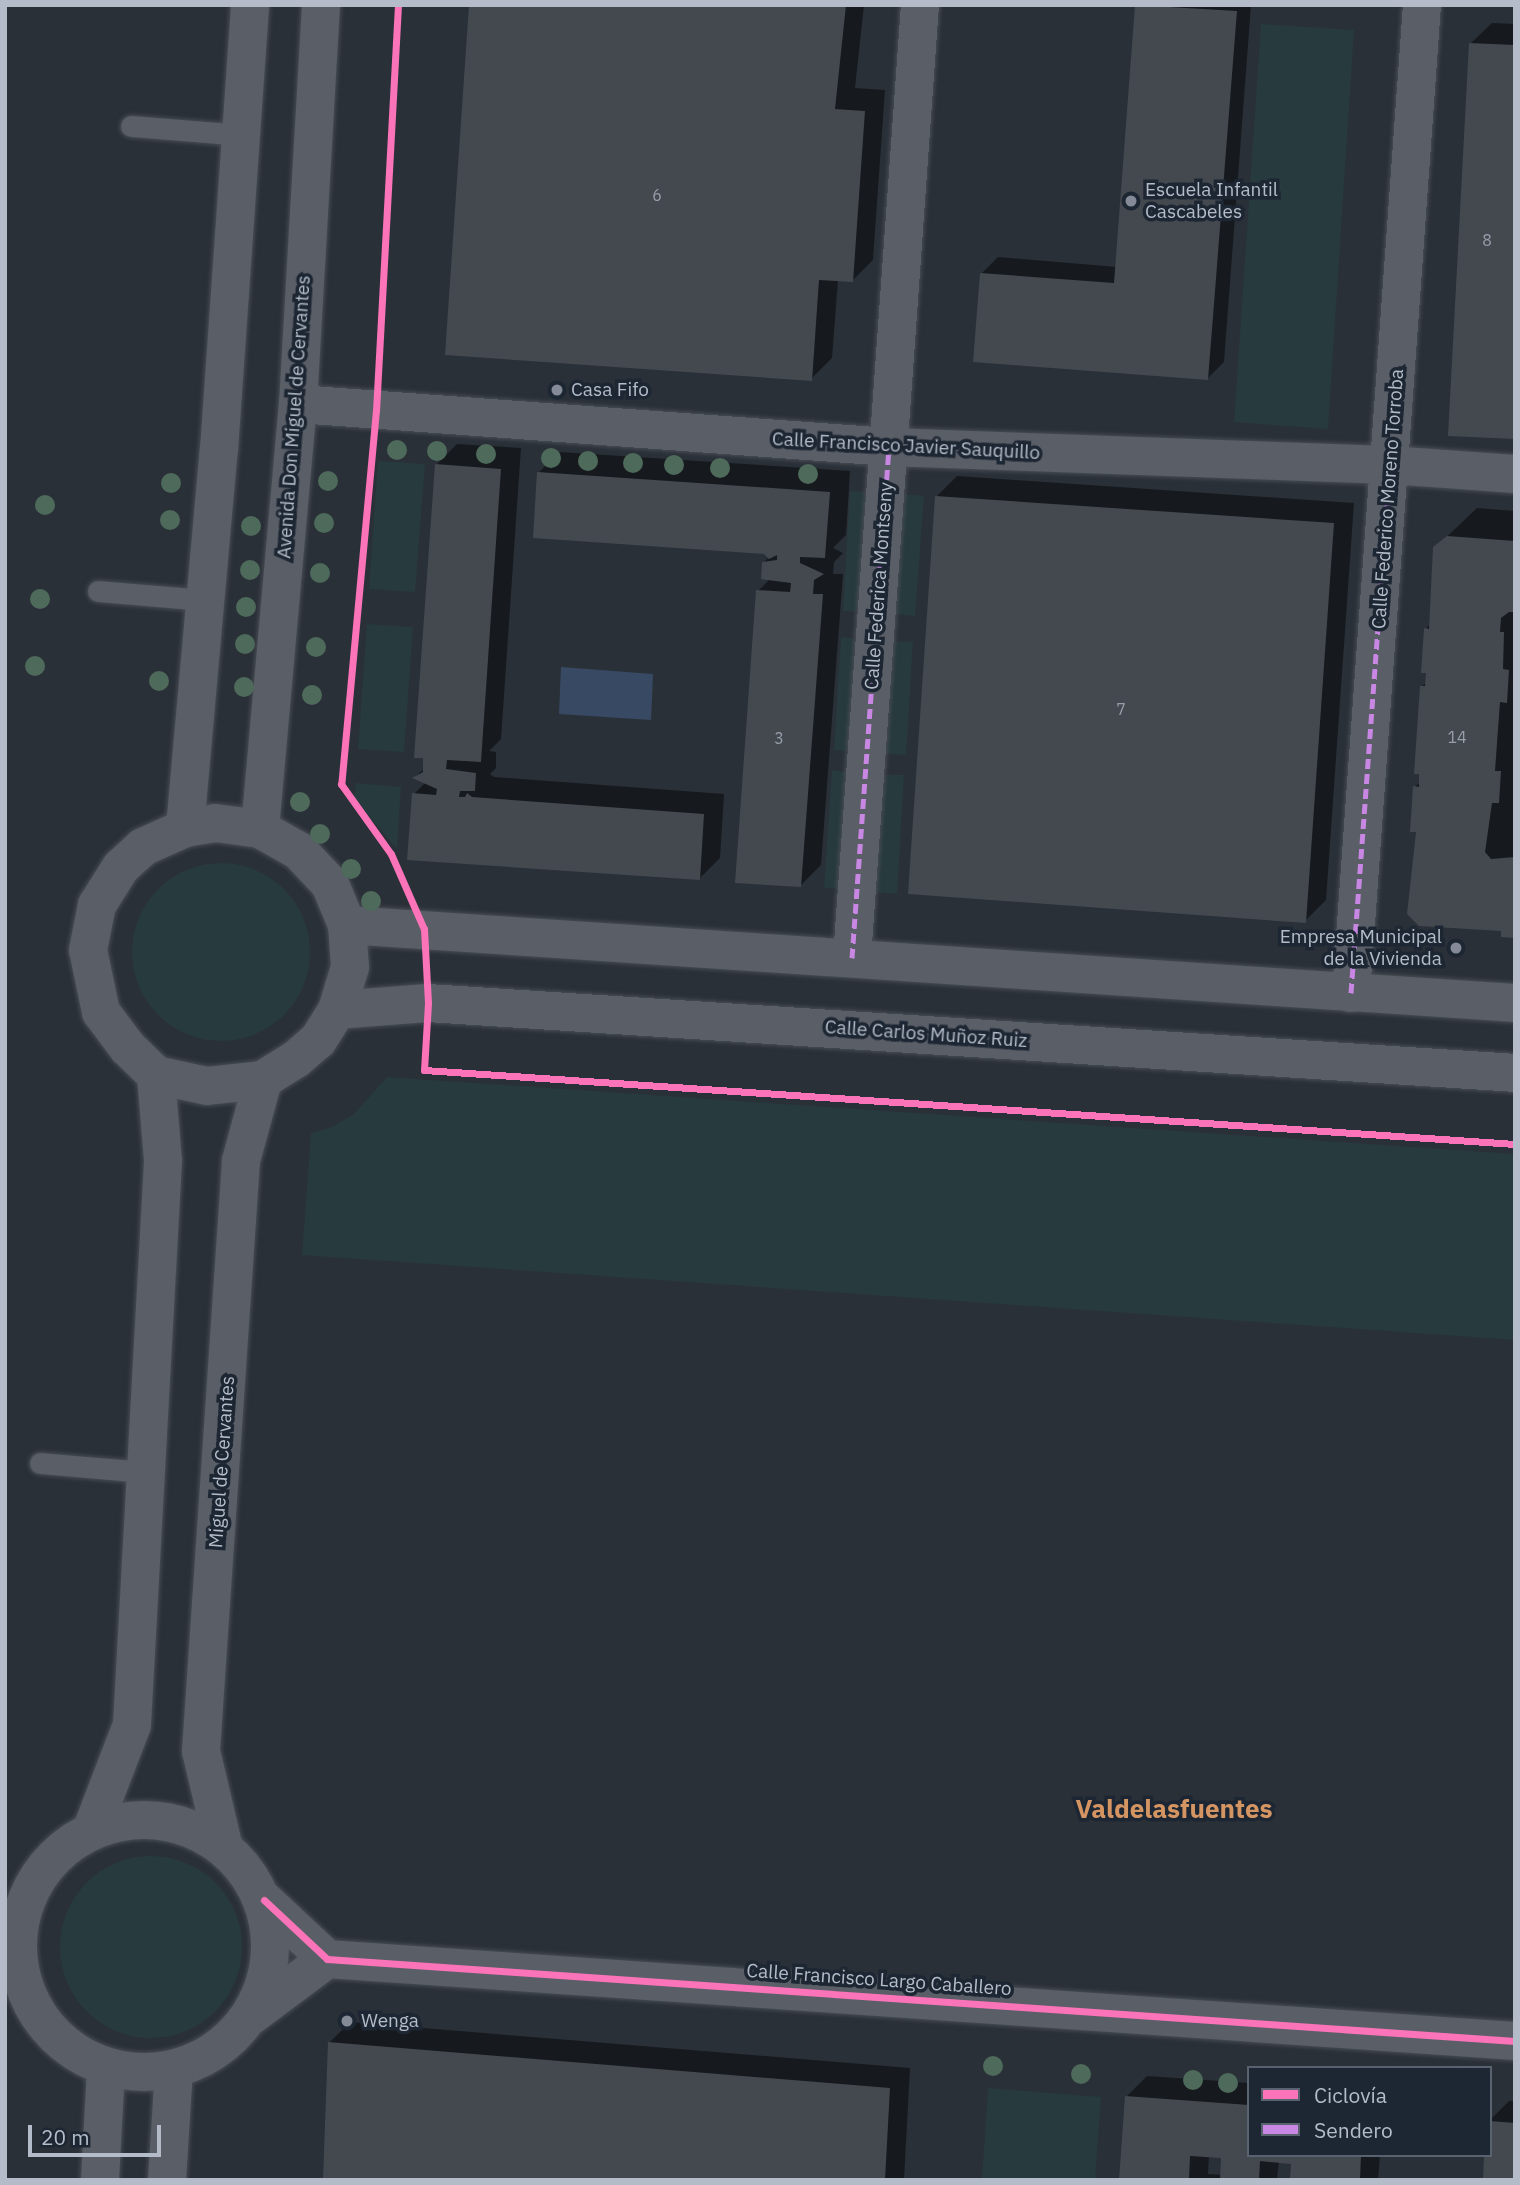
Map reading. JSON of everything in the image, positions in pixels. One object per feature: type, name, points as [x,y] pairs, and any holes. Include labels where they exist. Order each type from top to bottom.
[{"type":"street","points":[[185,828],[206,600],[250,5]]},
{"type":"street","name":"Avenida Don Miguel de Cervantes","points":[[260,829],[298,404],[321,5]]},
{"type":"street","name":"Calle Federica Montseny","points":[[852,958],[920,5]]},
{"type":"street","name":"Calle Federico Moreno Torroba","points":[[1351,993],[1422,5]]},
{"type":"street","name":"Calle Francisco Javier Sauquillo","points":[[298,404],[889,447],[1390,465],[1515,474]]},
{"type":"street","points":[[215,823],[260,829],[299,850],[330,884],[347,925],[350,967],[337,1010],[318,1040],[263,1080],[207,1086],[156,1075],[128,1048],[102,1012],[88,950],[97,905],[121,867],[143,847],[185,828],[215,823]]},
{"type":"street","points":[[347,925],[1515,1003]]},
{"type":"street","name":"Calle Carlos Muñoz Ruiz","points":[[337,1010],[428,1003],[1515,1073]]},
{"type":"street","points":[[92,1829],[132,1725],[163,1161],[156,1075]]},
{"type":"street","name":"Miguel de Cervantes","points":[[222,1844],[201,1751],[241,1161],[263,1080]]},
{"type":"street","points":[[161,1819],[222,1844],[247,1869],[264,1900],[327,1959],[252,2015],[214,2052],[174,2070],[140,2073],[106,2068],[58,2040],[13,1978],[17,1894],[57,1852],[92,1829],[161,1819]]},
{"type":"street","points":[[252,2015],[271,1958],[264,1900]]},
{"type":"street","name":"Calle Francisco Largo Caballero","points":[[327,1959],[1515,2041]]},
{"type":"street","points":[[100,2180],[106,2068]]},
{"type":"street","points":[[167,2180],[174,2070]]},
{"type":"lane","points":[[131,126],[242,135]]},
{"type":"lane","points":[[98,591],[206,600]]},
{"type":"lane","points":[[40,1463],[146,1472]]},
{"type":"green space","points":[[1261,24],[1354,30],[1328,429],[1234,422]]},
{"type":"green space","points":[[378,461],[425,464],[415,592],[369,589]]},
{"type":"green space","points":[[850,491],[869,492],[861,612],[843,611]]},
{"type":"green space","points":[[902,494],[924,496],[915,616],[895,614]]},
{"type":"green space","points":[[367,624],[413,627],[404,752],[358,749]]},
{"type":"green space","points":[[841,637],[859,639],[851,752],[834,750]]},
{"type":"green space","points":[[892,641],[913,642],[906,755],[886,754]]},
{"type":"green space","points":[[832,770],[850,773],[842,889],[824,888]]},
{"type":"green space","points":[[884,775],[904,775],[897,894],[875,892]]},
{"type":"green space","points":[[356,783],[401,787],[397,849],[354,799]]},
{"type":"green space","points":[[221,863],[255,870],[284,889],[303,918],[310,952],[303,986],[284,1015],[255,1034],[221,1041],[187,1034],[158,1015],[139,986],[132,952],[139,918],[158,889],[187,870]]},
{"type":"green space","points":[[387,1077],[1515,1154],[1515,1340],[302,1255],[311,1133],[332,1127],[354,1114]]},
{"type":"green space","points":[[151,1856],[186,1863],[215,1883],[235,1912],[242,1947],[235,1982],[215,2011],[186,2031],[151,2038],[116,2031],[87,2011],[67,1982],[60,1947],[67,1912],[87,1883],[116,1863]]},
{"type":"green space","points":[[988,2088],[1101,2097],[1095,2180],[982,2180]]},
{"type":"water","points":[[561,667],[653,674],[651,720],[559,714]]},
{"type":"building","points":[[469,5],[846,5],[835,109],[865,111],[853,282],[819,280],[812,381],[445,355]]},
{"type":"building","name":"Escuela Infantil Cascabeles","points":[[1135,5],[1237,11],[1208,380],[973,362],[980,273],[1114,283]]},
{"type":"building","points":[[1469,43],[1515,45],[1515,439],[1448,436]]},
{"type":"building","points":[[435,464],[501,469],[481,762],[447,760],[446,769],[476,773],[475,791],[460,791],[459,797],[465,797],[467,793],[472,797],[704,814],[700,880],[407,860],[412,793],[436,795],[437,789],[412,778],[423,772],[423,758],[414,758]]},
{"type":"building","points":[[537,472],[830,492],[825,558],[800,557],[800,563],[824,574],[814,580],[813,594],[823,594],[801,887],[735,883],[756,590],[790,592],[791,583],[761,579],[762,562],[777,560],[777,555],[769,559],[764,554],[533,538]]},
{"type":"building","points":[[935,496],[1334,523],[1306,923],[908,894]]},
{"type":"building","points":[[1447,536],[1515,541],[1515,612],[1509,612],[1501,618],[1500,632],[1504,632],[1503,669],[1509,670],[1507,703],[1500,702],[1495,771],[1501,771],[1499,803],[1492,803],[1485,852],[1491,859],[1515,857],[1515,938],[1501,937],[1501,931],[1419,926],[1407,914],[1416,832],[1410,832],[1413,786],[1419,787],[1419,774],[1414,774],[1420,686],[1425,686],[1426,673],[1421,673],[1424,628],[1429,629],[1433,547]]},
{"type":"building","points":[[328,2042],[890,2088],[885,2180],[323,2180]]},
{"type":"building","points":[[1125,2096],[1247,2105],[1247,2157],[1361,2157],[1360,2180],[1290,2180],[1291,2164],[1260,2161],[1259,2180],[1220,2180],[1221,2158],[1190,2156],[1189,2180],[1119,2180]]},
{"type":"building","points":[[1492,2121],[1515,2123],[1515,2180],[1483,2180],[1484,2157],[1492,2157]]},
{"type":"marked path","points":[[852,958],[889,447]]},
{"type":"marked path","points":[[1351,993],[1390,465]]},
{"type":"cycle path","points":[[398,5],[376,410],[341,784],[391,854],[424,929],[428,1003],[424,1070],[1515,1144]]},
{"type":"cycle path","points":[[264,1900],[327,1959],[1515,2041]]},
{"type":"place","name":"Escuela Infantil Cascabeles","points":[[1131,201]]},
{"type":"place","name":"Casa Fifo","points":[[557,390]]},
{"type":"place","name":"Empresa Municipal de la Vivienda","points":[[1456,948]]},
{"type":"place","name":"Wenga","points":[[347,2021]]},
{"type":"district","name":"Valdelasfuentes","points":[[1174,1809]]}]
